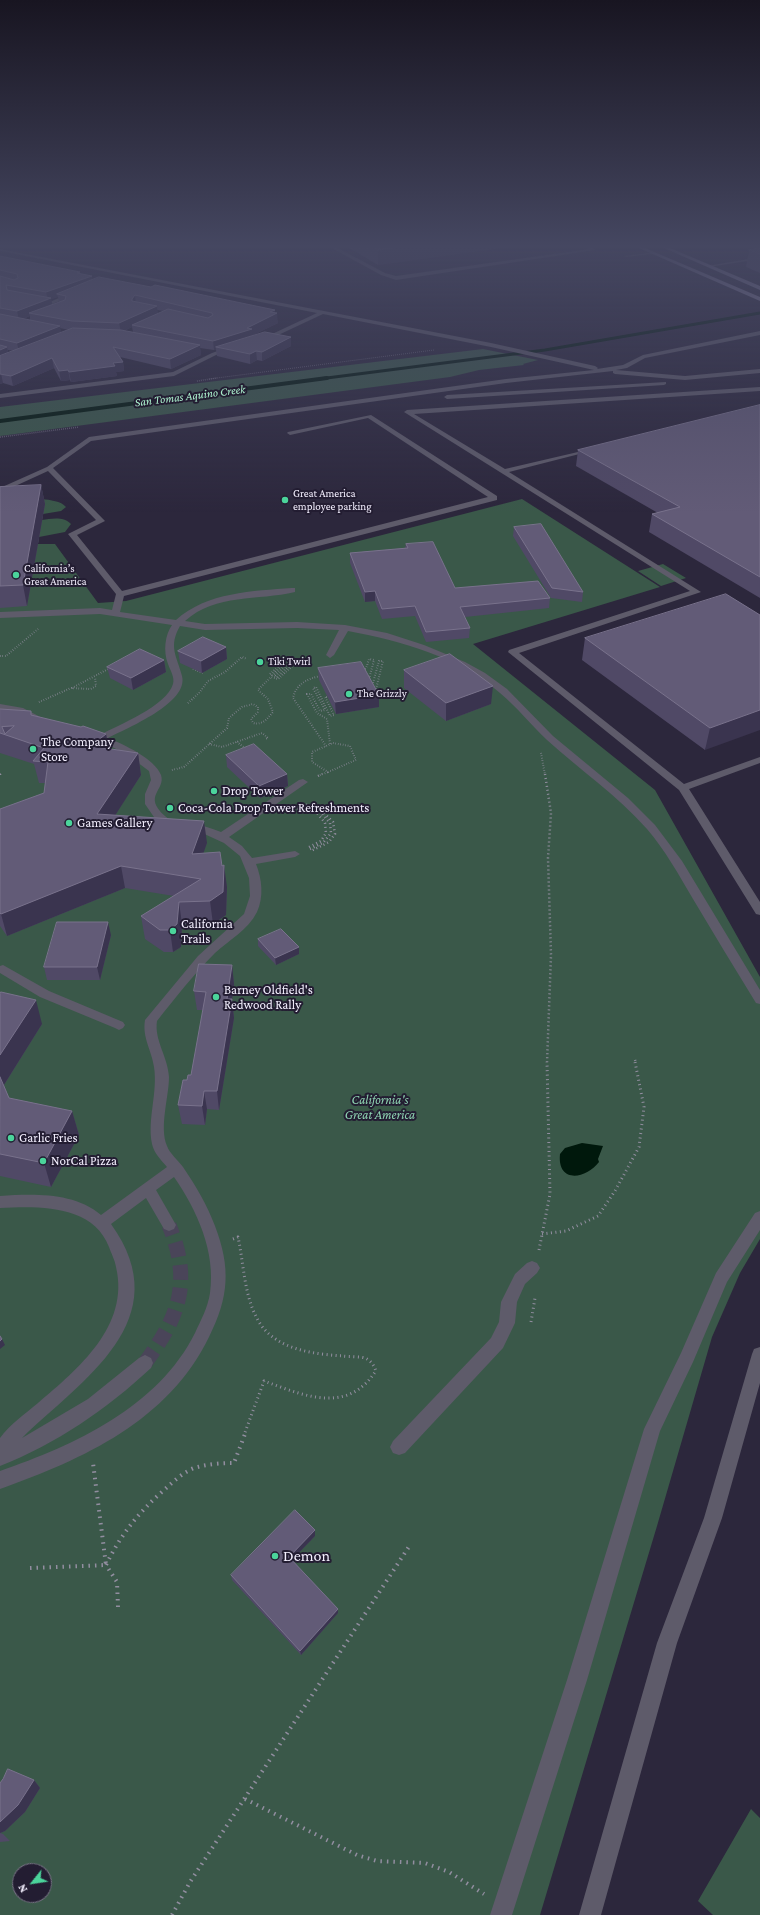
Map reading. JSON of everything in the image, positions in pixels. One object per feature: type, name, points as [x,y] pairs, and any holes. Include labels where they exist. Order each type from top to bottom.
[{"type":"street","points":[[257,340],[275,334]]},
{"type":"street","points":[[437,334],[549,356],[570,363],[608,370]]},
{"type":"street","points":[[483,395],[601,383],[643,357],[753,334]]},
{"type":"street","points":[[0,396],[148,379],[174,374],[214,354],[242,345]]},
{"type":"street","points":[[206,353],[214,354]]},
{"type":"street","points":[[549,356],[566,356],[601,363],[624,370]]},
{"type":"street","points":[[561,376],[575,370],[570,363]]},
{"type":"street","points":[[0,491],[49,468],[89,439],[506,381],[608,370],[624,370],[685,378],[759,373]]},
{"type":"street","points":[[362,402],[702,381],[740,374]]},
{"type":"street","points":[[760,389],[571,403],[407,412],[697,592],[512,652],[683,788],[760,911]]},
{"type":"street","points":[[120,594],[494,498],[369,416],[290,433]]},
{"type":"street","points":[[503,472],[601,447]]},
{"type":"street","points":[[49,468],[101,521],[72,534],[120,594]]},
{"type":"street","points":[[101,738],[148,713],[167,699],[176,690],[178,675],[171,661],[170,641],[178,623],[195,611],[216,602],[244,595],[292,590]]},
{"type":"street","points":[[116,612],[120,594]]},
{"type":"street","points":[[0,615],[82,611],[116,612],[205,627],[297,625],[345,628],[384,635],[421,647],[462,664],[482,675],[504,692],[550,738],[624,800],[651,827],[663,842],[760,1000]]},
{"type":"street","points":[[330,655],[345,628]]},
{"type":"street","points":[[0,707],[22,709],[40,720],[58,728]]},
{"type":"street","points":[[0,1480],[32,1469],[65,1455],[99,1437],[124,1421],[146,1404],[182,1369],[204,1334],[218,1293],[218,1272],[214,1245],[204,1213],[176,1168],[164,1154],[159,1144],[162,1081],[161,1066],[149,1028],[151,1020],[158,1011],[209,952],[251,913],[257,887],[248,862],[240,848],[221,837],[191,826],[169,823],[162,820],[151,807],[149,801],[156,774],[130,752],[101,738],[81,733]]},
{"type":"street","points":[[683,788],[760,760]]},
{"type":"street","points":[[221,837],[303,782]]},
{"type":"street","points":[[248,862],[301,851]]},
{"type":"street","points":[[1,969],[29,986],[53,998],[119,1025]]},
{"type":"street","points":[[101,1223],[176,1168]]},
{"type":"street","points":[[148,1189],[169,1225]]},
{"type":"street","points":[[0,1202],[24,1200],[48,1201],[69,1206],[87,1213],[101,1223],[112,1237],[121,1255],[126,1275],[126,1297],[122,1316],[112,1337],[96,1359],[46,1406],[15,1432],[0,1453]]},
{"type":"street","points":[[503,1911],[577,1680],[652,1429],[687,1357],[721,1278],[760,1217]]},
{"type":"street","points":[[399,1447],[497,1343],[507,1323],[509,1302],[520,1279],[532,1268]]},
{"type":"street","points":[[590,1915],[667,1643],[713,1518],[760,1354]]},
{"type":"street","points":[[0,1458],[55,1430],[82,1413],[109,1394],[145,1363]]},
{"type":"path","points":[[191,381],[439,350]]},
{"type":"path","points":[[0,656],[6,656],[60,612]]},
{"type":"path","points":[[186,705],[200,693],[208,681],[225,672],[242,657],[247,659]]},
{"type":"path","points":[[359,670],[366,669],[369,660],[374,660],[368,683],[373,683],[379,661],[383,661],[376,689],[370,690]]},
{"type":"path","points":[[156,774],[184,767],[227,728],[229,718],[245,705],[253,704],[258,707],[258,712],[251,719],[256,724],[267,720],[273,712],[268,699],[258,690],[271,677],[278,679],[296,663],[294,662],[277,677],[274,676],[291,662],[288,661],[272,675],[270,674],[278,667],[273,665]]},
{"type":"path","points":[[22,709],[71,688],[111,667]]},
{"type":"path","points":[[191,668],[202,673],[207,670]]},
{"type":"path","points":[[325,675],[301,682],[296,687],[293,698],[326,746]]},
{"type":"path","points":[[71,688],[91,689],[96,686],[94,676]]},
{"type":"path","points":[[327,697],[325,697],[334,715],[330,716],[316,687],[313,688],[325,710],[320,711],[311,694],[307,694],[317,713],[327,719],[330,744]]},
{"type":"path","points":[[209,744],[222,747],[262,733],[268,738],[265,739]]},
{"type":"path","points":[[532,1268],[538,1256],[550,1194],[547,1043],[551,955],[548,858],[551,813],[541,753],[546,740],[550,738]]},
{"type":"path","points":[[238,742],[245,749],[248,748]]},
{"type":"path","points":[[333,743],[350,746],[356,760],[328,772],[312,762],[312,752],[326,746],[333,743]]},
{"type":"path","points":[[321,810],[333,822],[335,830],[334,836],[329,842],[319,848],[301,851],[322,843],[331,833],[330,823],[319,811],[321,810]]},
{"type":"path","points":[[301,851],[322,840],[327,833],[326,824],[317,813]]},
{"type":"path","points":[[542,1234],[566,1231],[598,1216],[615,1191],[639,1147],[644,1106],[635,1060]]},
{"type":"path","points":[[106,1565],[122,1534],[141,1509],[176,1479],[194,1469],[216,1463],[234,1463],[264,1381],[291,1390],[328,1399],[347,1397],[360,1390],[376,1371],[373,1364],[366,1358],[299,1351],[270,1334],[259,1322],[252,1306],[238,1238],[214,1245]]},
{"type":"path","points":[[92,1456],[106,1565],[117,1582],[118,1608]]},
{"type":"path","points":[[172,1915],[190,1882],[410,1545]]},
{"type":"path","points":[[30,1568],[106,1565]]},
{"type":"path","points":[[245,1798],[357,1855],[377,1861],[425,1863],[449,1872],[503,1911]]},
{"type":"green space","points":[[483,349],[538,360],[523,364],[524,365],[479,370],[450,377],[0,436],[0,407]]},
{"type":"green space","name":"California's Great America","points":[[42,499],[52,500],[64,505],[66,507],[61,511],[43,514],[42,520],[57,519],[68,521],[71,524],[65,532],[39,537],[38,544],[55,544],[98,603],[126,601],[522,499],[660,587],[473,644],[655,790],[760,977],[760,1239],[740,1273],[712,1337],[540,1915],[0,1915],[0,507]]},
{"type":"green space","points":[[663,564],[686,578],[661,586],[638,571]]},
{"type":"green space","points":[[751,1809],[760,1818],[760,1915],[713,1915],[698,1901]]},
{"type":"shaded area","points":[[582,1143],[603,1146],[598,1159],[599,1162],[593,1168],[580,1175],[573,1176],[567,1174],[563,1170],[560,1163],[560,1154],[565,1148]]},
{"type":"building","points":[[0,334],[39,334],[17,343],[0,339]]},
{"type":"building","points":[[56,334],[144,334],[200,345],[170,359],[113,347],[123,362],[113,363],[115,366],[69,372],[68,370],[59,371],[52,358],[11,376],[0,374],[0,356]]},
{"type":"building","points":[[179,334],[235,334],[213,341]]},
{"type":"building","points":[[257,334],[277,334],[291,337],[262,352],[256,351],[250,354],[216,347]]},
{"type":"building","points":[[0,345],[7,347],[0,350]]},
{"type":"building","points":[[760,405],[760,577],[652,514],[680,507],[578,450]]},
{"type":"building","name":"California’s Great America","points":[[41,485],[23,585],[0,586],[0,487]]},
{"type":"building","points":[[541,524],[583,592],[552,588],[514,527]]},
{"type":"building","points":[[433,542],[455,588],[538,581],[550,598],[460,607],[470,628],[426,632],[415,606],[382,609],[375,591],[365,592],[350,553],[408,548],[406,544]]},
{"type":"building","points":[[726,594],[760,615],[760,710],[710,728],[585,638]]},
{"type":"building","points":[[203,637],[226,647],[201,661],[178,651]]},
{"type":"building","points":[[140,649],[164,660],[131,678],[107,667]]},
{"type":"building","points":[[450,654],[493,686],[446,703],[404,670]]},
{"type":"building","points":[[361,662],[379,695],[335,702],[318,668]]},
{"type":"building","points":[[0,709],[31,711],[31,715],[81,727],[83,726],[106,734],[91,746],[138,753],[97,814],[204,821],[192,854],[220,852],[222,866],[224,865],[223,892],[210,901],[179,902],[177,924],[170,930],[160,930],[141,916],[201,879],[121,866],[1,914],[0,809],[44,793],[48,762],[33,761],[44,748],[0,733]],"holes":[[[14,726],[5,734],[2,727]]]},
{"type":"building","points":[[254,744],[287,774],[259,786],[226,755]]},
{"type":"building","points":[[57,922],[108,922],[97,967],[44,967]]},
{"type":"building","points":[[281,929],[299,947],[275,958],[258,939]]},
{"type":"building","points":[[199,964],[232,965],[227,999],[232,999],[217,1091],[204,1091],[202,1106],[178,1105],[183,1080],[187,1080],[188,1075],[191,1075],[206,992],[194,991]]},
{"type":"building","points":[[1,992],[36,1000],[0,1055],[0,994]]},
{"type":"building","points":[[0,1077],[9,1098],[72,1111],[44,1163],[0,1154]]},
{"type":"building","points":[[295,1510],[315,1530],[289,1557],[338,1609],[300,1651],[231,1575]]},
{"type":"building","points":[[8,1769],[34,1780],[18,1805],[0,1822],[0,1783]]},
{"type":"waterway","name":"San Tomas Aquino Creek","points":[[319,379],[545,350],[636,334]]},
{"type":"waterway","name":"San Tomas Aquino Creek","points":[[0,421],[327,378]]},
{"type":"tunnel","points":[[145,1363],[167,1329],[179,1297],[181,1281],[180,1264],[176,1245],[169,1225]]},
{"type":"place","name":"Great America employee parking","points":[[285,500]]},
{"type":"place","name":"California’s Great America","points":[[16,575]]},
{"type":"place","name":"Tiki Twirl","points":[[260,662]]},
{"type":"place","name":"The Grizzly","points":[[349,694]]},
{"type":"place","name":"The Company Store","points":[[33,749]]},
{"type":"place","name":"Drop Tower","points":[[214,791]]},
{"type":"place","name":"Coca-Cola Drop Tower Refreshments","points":[[170,808]]},
{"type":"place","name":"Games Gallery","points":[[69,823]]},
{"type":"place","name":"California Trails","points":[[173,931]]},
{"type":"place","name":"Barney Oldfield's Redwood Rally","points":[[216,997]]},
{"type":"place","name":"Garlic Fries","points":[[11,1138]]},
{"type":"place","name":"NorCal Pizza","points":[[43,1161]]},
{"type":"place","name":"Demon","points":[[275,1556]]}]
